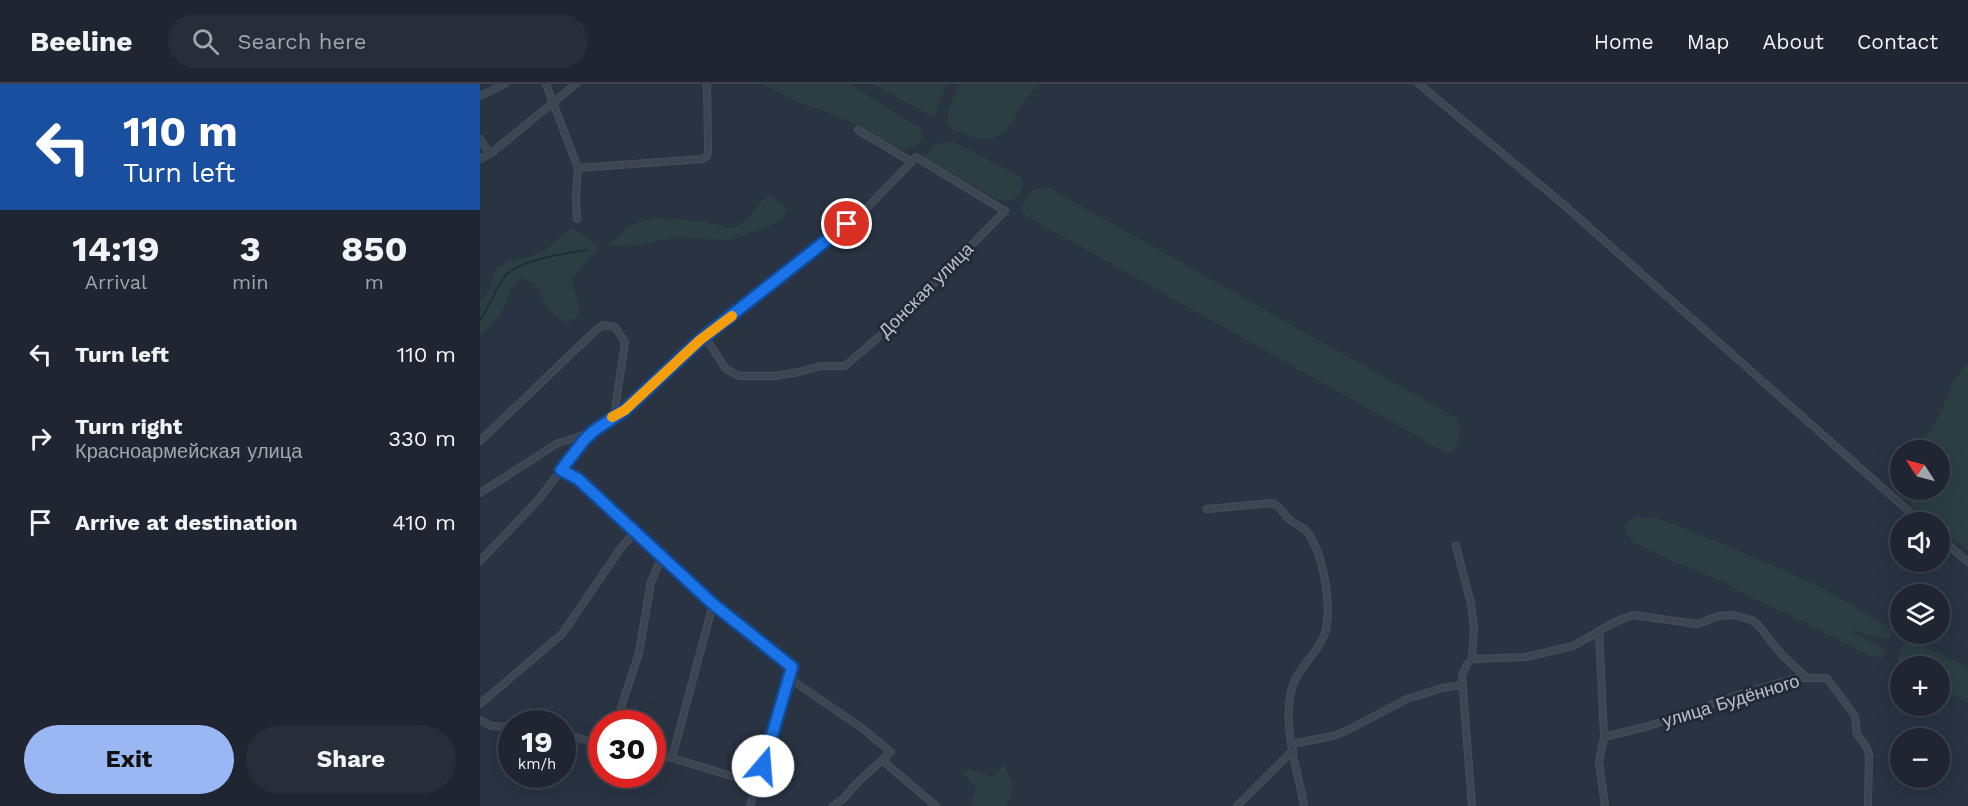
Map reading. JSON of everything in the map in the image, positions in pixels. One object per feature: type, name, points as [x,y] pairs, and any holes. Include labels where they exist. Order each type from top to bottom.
[{"type":"street","points":[[480,96],[505,84]]},
{"type":"street","points":[[546,84],[578,168],[577,219]]},
{"type":"street","points":[[480,159],[490,154],[576,84]]},
{"type":"street","points":[[578,168],[702,159],[707,156],[707,84]]},
{"type":"street","points":[[1419,84],[1563,204],[1910,512]]},
{"type":"street","points":[[480,561],[539,500],[593,432],[631,405],[705,337],[865,210],[914,159],[858,130]]},
{"type":"street","points":[[480,140],[490,154]]},
{"type":"street","name":"Донская улица","points":[[705,337],[726,369],[739,376],[775,376],[821,366],[845,366],[894,323],[1005,211],[914,159]]},
{"type":"street","points":[[480,441],[603,325],[615,327],[625,342],[614,416]]},
{"type":"street","points":[[480,493],[556,444],[593,432]]},
{"type":"street","points":[[561,470],[578,479],[713,604],[792,667],[750,806]]},
{"type":"street","points":[[1207,509],[1272,503],[1307,532],[1319,554],[1327,597],[1325,632],[1319,645],[1296,676],[1288,715],[1292,747],[1305,806]]},
{"type":"street","points":[[480,704],[562,634],[621,548],[635,532]]},
{"type":"street","points":[[1456,546],[1471,604],[1474,627],[1472,659],[1464,670],[1463,685],[1472,806]]},
{"type":"street","points":[[1950,547],[1968,562]]},
{"type":"street","points":[[620,710],[639,653],[651,582],[662,556]]},
{"type":"street","points":[[672,758],[713,604]]},
{"type":"street","points":[[1472,659],[1526,657],[1573,646],[1617,621],[1633,615],[1697,624],[1719,616],[1734,615],[1752,620],[1759,626],[1781,654],[1806,677]]},
{"type":"street","points":[[1599,632],[1604,737],[1599,762],[1605,806]]},
{"type":"street","points":[[789,678],[862,728],[891,752],[833,806]]},
{"type":"street","name":"улица Будённого","points":[[1604,737],[1650,726],[1750,691],[1797,678],[1827,678],[1855,716],[1857,734],[1867,748],[1869,756],[1868,806]]},
{"type":"street","points":[[1237,806],[1292,747],[1346,731],[1407,699],[1442,688],[1463,685]]},
{"type":"street","points":[[480,720],[491,726],[498,726]]},
{"type":"street","points":[[666,757],[758,784]]},
{"type":"street","points":[[882,760],[936,806]]},
{"type":"green space","points":[[763,84],[850,84],[921,129],[923,138],[913,148],[899,149],[845,119],[795,101]]},
{"type":"green space","points":[[873,84],[946,84],[936,113],[932,116]]},
{"type":"green space","points":[[959,84],[1042,84],[1025,100],[1005,131],[985,140],[961,133],[947,123],[948,113]]},
{"type":"green space","points":[[957,143],[1021,177],[1023,184],[1020,192],[1011,200],[996,199],[924,157],[936,144]]},
{"type":"green space","points":[[1041,187],[1051,189],[1444,411],[1456,419],[1461,428],[1456,447],[1450,452],[1438,448],[1028,217],[1022,212],[1021,206],[1033,191]]},
{"type":"green space","points":[[768,197],[779,201],[787,209],[783,217],[774,224],[737,238],[727,240],[677,237],[637,245],[611,246],[607,244],[619,236],[627,226],[654,218],[703,221],[730,228],[737,227]]},
{"type":"green space","points":[[573,229],[592,241],[598,250],[572,279],[580,312],[577,317],[564,322],[548,308],[535,284],[521,278],[511,289],[497,318],[480,337],[480,302],[488,292],[496,269],[512,260],[542,252]]},
{"type":"green space","points":[[1968,362],[1968,551],[1950,536],[1950,512],[1922,512],[1908,500],[1950,500],[1950,440],[1921,440],[1939,417],[1953,382]]},
{"type":"green space","points":[[1637,517],[1657,518],[1813,583],[1890,628],[1889,639],[1854,630],[1852,632],[1878,645],[1885,652],[1885,656],[1882,658],[1871,656],[1724,582],[1633,542],[1625,532],[1628,521]]},
{"type":"green space","points":[[1904,644],[1918,644],[1944,656],[1899,656]]},
{"type":"green space","points":[[1950,659],[1968,667],[1968,703],[1950,694]]},
{"type":"green space","points":[[1004,765],[1012,785],[1006,806],[970,806],[977,789],[964,774],[969,769],[994,777]]},
{"type":"waterway","points":[[480,320],[502,280],[513,269],[532,261],[587,250]]},
{"type":"slow traffic","points":[[612,417],[625,410],[700,340],[732,316]]},
{"type":"route","points":[[763,766],[792,667],[713,604],[578,479],[561,470],[595,430],[625,410],[700,340],[847,224]]}]
